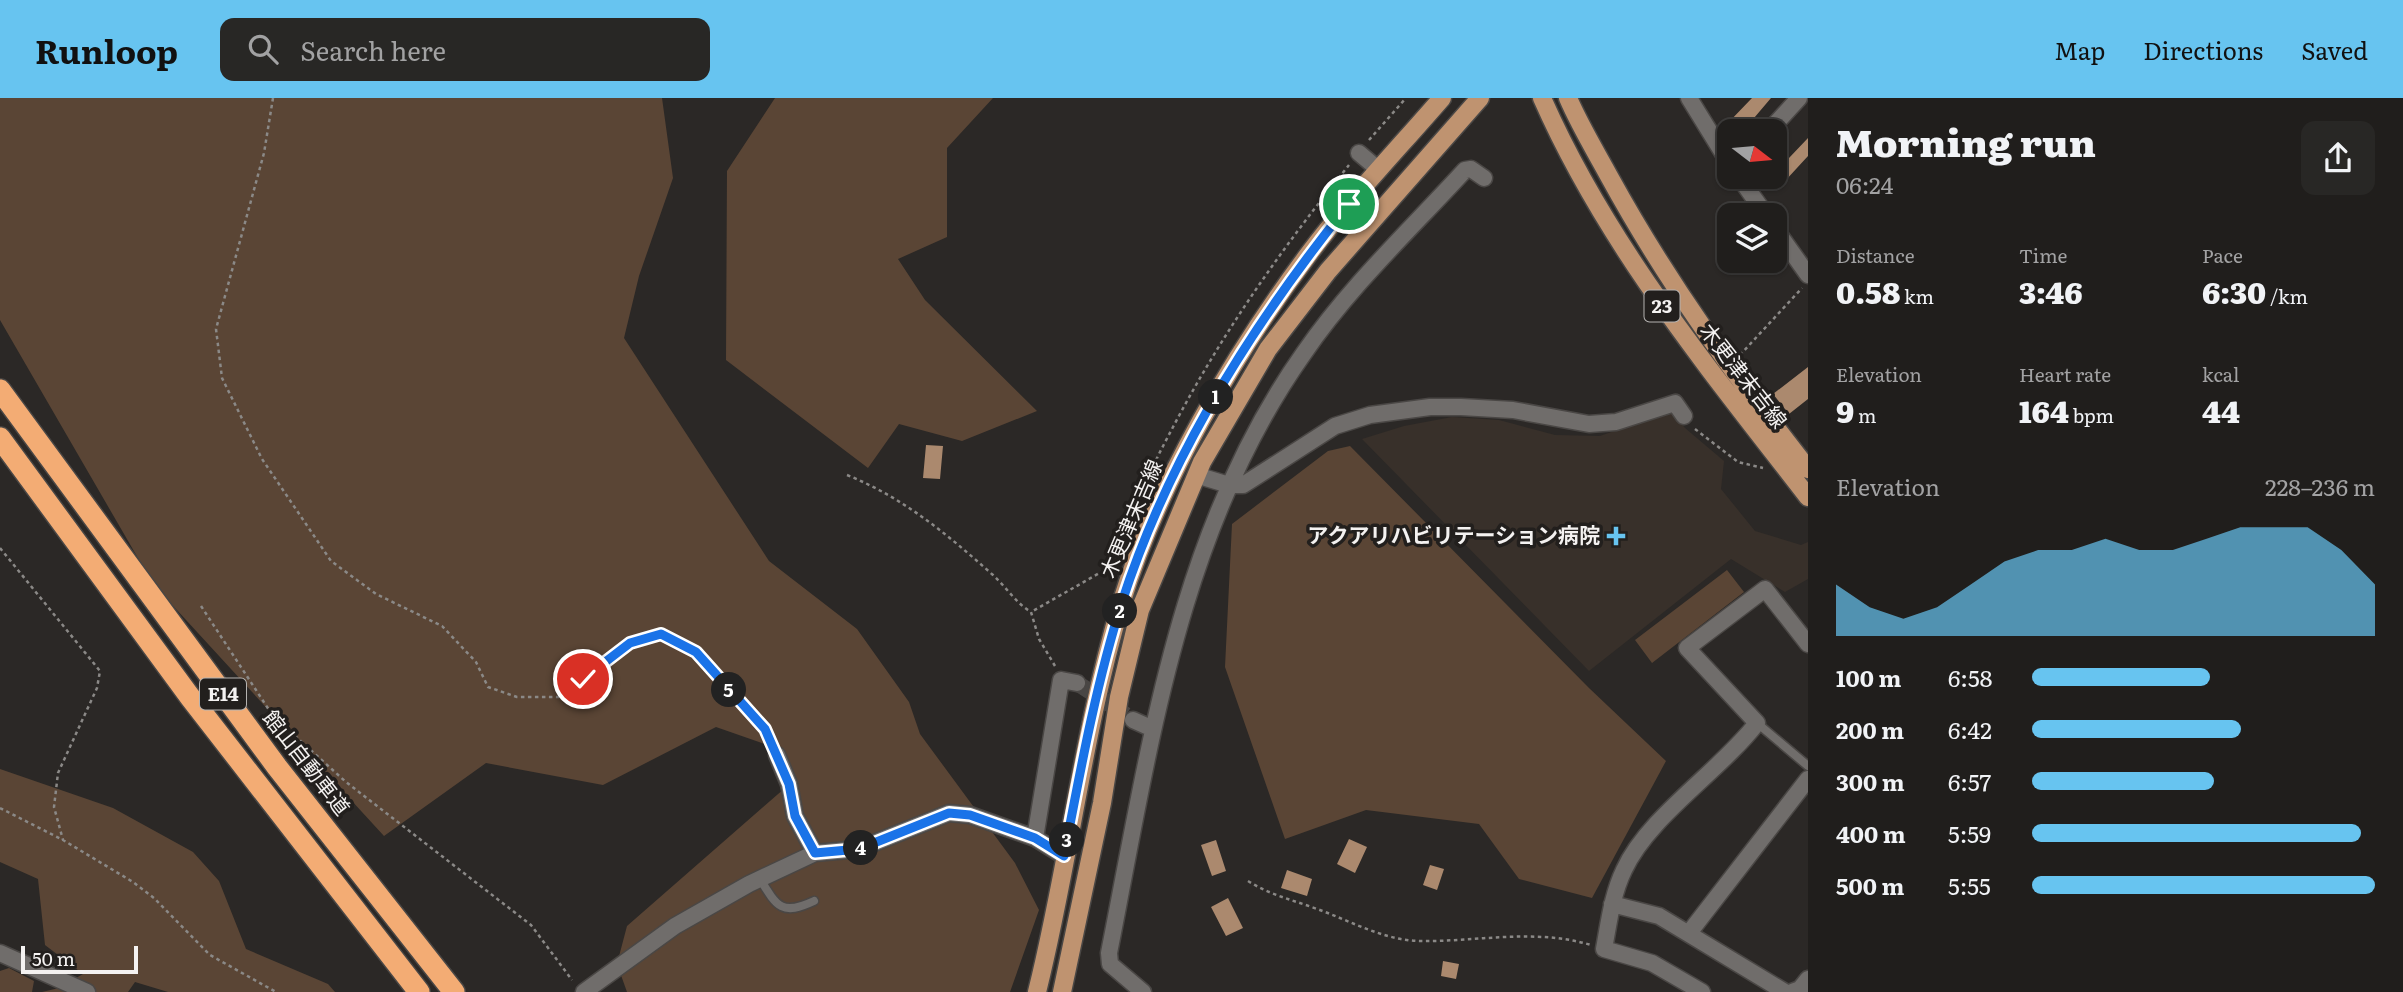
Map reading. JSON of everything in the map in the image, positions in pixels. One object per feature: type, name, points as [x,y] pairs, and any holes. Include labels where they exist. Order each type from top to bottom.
[{"type":"highway","name":"館山自動車道","points":[[0,390],[269,756],[454,992]]},
{"type":"highway","name":"E14","points":[[0,438],[190,697],[419,992]]},
{"type":"main road","name":"木更津末吉線","points":[[1037,992],[1064,856],[1122,603],[1161,504],[1185,454],[1256,329],[1308,255],[1442,98]]},
{"type":"main road","name":"木更津末吉線","points":[[1062,992],[1102,803],[1119,697],[1140,610],[1196,475],[1268,349],[1328,271],[1480,98]]},
{"type":"main road","name":"木更津末吉線","points":[[1542,98],[1565,152],[1673,322],[1808,497]]},
{"type":"main road","name":"木更津末吉線","points":[[1567,98],[1635,223],[1728,368],[1808,469]]},
{"type":"street","points":[[1689,98],[1717,144]]},
{"type":"street","points":[[1780,119],[1798,98]]},
{"type":"street","points":[[1359,153],[1379,170]]},
{"type":"street","points":[[1143,992],[1110,964],[1109,953],[1153,729],[1181,615],[1209,530],[1249,441],[1303,354],[1342,303],[1465,170],[1471,169],[1483,178]]},
{"type":"street","points":[[1787,245],[1808,275]]},
{"type":"street","points":[[1196,475],[1229,485],[1243,485],[1335,426],[1370,415],[1430,407],[1513,410],[1589,424],[1616,422],[1675,403],[1684,416]]},
{"type":"street","points":[[1702,992],[1652,963],[1604,949],[1612,904],[1624,869],[1661,820],[1734,751],[1757,723],[1687,648],[1766,589],[1808,644]]},
{"type":"street","points":[[1035,838],[1061,680],[1077,683]]},
{"type":"street","points":[[1133,720],[1153,729]]},
{"type":"street","points":[[777,755],[789,784],[795,816],[815,853]]},
{"type":"street","points":[[1689,933],[1808,779]]},
{"type":"street","points":[[578,986],[760,878],[815,853],[859,849],[949,813],[970,815],[1035,838],[1064,856]]},
{"type":"street","points":[[1612,904],[1660,916],[1785,992]]},
{"type":"street","points":[[0,953],[87,992]]},
{"type":"street","points":[[1792,992],[1800,989],[1808,979]]},
{"type":"lane","points":[[1757,723],[1808,766]]},
{"type":"lane","points":[[760,878],[777,904],[786,909],[794,911],[814,901]]},
{"type":"path","points":[[273,98],[264,153],[216,329],[222,379],[262,458],[331,561],[376,594],[442,626],[476,662],[488,687],[517,697],[562,697],[630,643],[661,634],[696,652],[757,718],[777,755]]},
{"type":"path","points":[[1728,368],[1808,282]]},
{"type":"path","points":[[1684,416],[1701,435],[1738,462],[1766,468]]},
{"type":"path","points":[[847,475],[869,484],[927,518],[1012,591],[1024,608],[1031,612]]},
{"type":"path","points":[[0,548],[100,671],[97,688],[58,773],[54,807],[63,840]]},
{"type":"path","points":[[201,606],[273,716],[346,782],[531,925],[578,986]]},
{"type":"path","points":[[0,808],[63,840],[154,898],[210,955],[276,992]]},
{"type":"path","points":[[1248,881],[1266,892],[1320,910],[1352,925],[1416,941],[1496,937],[1573,939],[1604,949]]},
{"type":"shaded area","points":[[0,98],[662,98],[673,178],[639,276],[624,338],[769,561],[857,629],[909,702],[920,734],[1015,863],[1039,910],[1010,992],[627,992],[617,964],[627,926],[785,788],[782,750],[716,727],[603,785],[486,763],[384,836],[153,584],[0,320]]},
{"type":"shaded area","points":[[775,98],[993,98],[947,148],[947,237],[898,259],[925,300],[1037,411],[962,441],[899,424],[868,468],[726,360],[727,171]]},
{"type":"shaded area","name":"アクアリハビリテーション病院","points":[[1671,411],[1685,428],[1724,461],[1721,489],[1755,531],[1801,545],[1808,542],[1808,579],[1785,592],[1731,559],[1589,671],[1362,439],[1404,426],[1452,417],[1499,420],[1555,435],[1600,436]]},
{"type":"shaded area","points":[[1350,446],[1589,688],[1666,761],[1592,898],[1519,879],[1479,824],[1366,810],[1285,839],[1225,667],[1232,524],[1328,451]]},
{"type":"shaded area","points":[[1727,570],[1744,592],[1652,663],[1635,640]]},
{"type":"shaded area","points":[[0,769],[113,808],[193,852],[219,881],[246,949],[328,984],[335,992],[168,992],[135,982],[128,992],[42,992],[59,988],[83,974],[45,945],[38,879],[0,862]]},
{"type":"shaded area","points":[[9,968],[34,981],[32,992],[0,992],[0,971]]},
{"type":"building","points":[[1752,98],[1771,98],[1753,119],[1732,119]]},
{"type":"building","points":[[1808,138],[1808,156],[1787,179],[1787,156],[1789,158]]},
{"type":"building","points":[[1808,367],[1808,399],[1789,414],[1773,394]]},
{"type":"building","points":[[926,445],[943,446],[940,479],[923,478]]},
{"type":"building","points":[[1349,839],[1367,847],[1355,873],[1337,864]]},
{"type":"building","points":[[1216,840],[1226,871],[1212,876],[1201,845]]},
{"type":"building","points":[[1430,865],[1444,869],[1437,890],[1423,885]]},
{"type":"building","points":[[1287,870],[1312,879],[1307,896],[1281,888]]},
{"type":"building","points":[[1228,898],[1243,928],[1226,936],[1211,907]]},
{"type":"building","points":[[1443,961],[1459,964],[1456,979],[1441,976]]},
{"type":"tunnel","points":[[1077,683],[1126,715]]},
{"type":"place","name":"アクアリハビリテーション病院","points":[[1616,536]]},
{"type":"route","points":[[583,679],[630,643],[661,634],[696,652],[765,729],[789,784],[795,816],[815,853],[859,849],[949,813],[970,815],[1035,838],[1064,856],[1075,798],[1122,603],[1161,504],[1185,454],[1256,329],[1308,255],[1349,204]]}]
